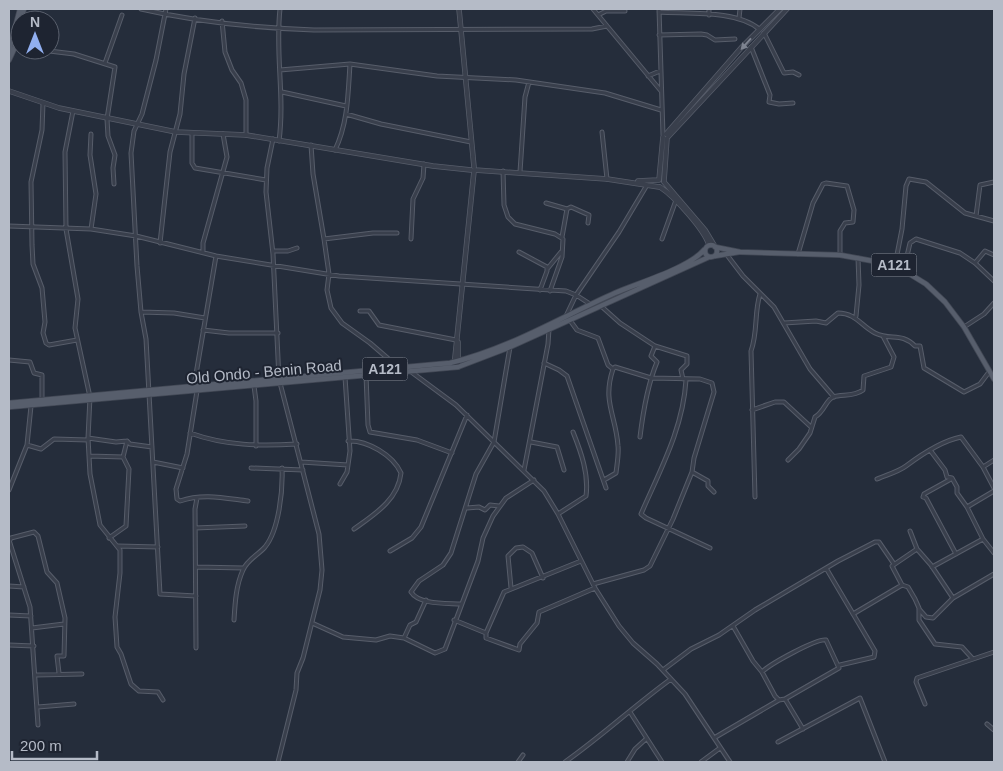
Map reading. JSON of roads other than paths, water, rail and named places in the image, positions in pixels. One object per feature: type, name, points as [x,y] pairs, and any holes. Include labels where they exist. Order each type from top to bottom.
[{"type":"main road","name":"Old Ondo - Benin Road","points":[[196,389],[254,386],[280,381],[366,375],[456,364],[510,347],[549,329],[590,304],[689,262],[704,250],[713,246],[740,252],[840,255],[895,265],[932,289],[964,327],[994,379]]},
{"type":"main road","points":[[713,246],[717,252],[715,256]]},
{"type":"main road","points":[[704,250],[709,257]]},
{"type":"main road","name":"Old Ondo - Benin Road","points":[[456,364],[601,305],[709,257],[740,252]]},
{"type":"main road","name":"Old Ondo - Benin Road","points":[[9,407],[400,368],[408,369]]},
{"type":"main road","name":"Old Ondo - Benin Road","points":[[9,403],[40,403],[90,399]]},
{"type":"street","points":[[141,9],[278,29],[348,31],[592,29],[607,26]]},
{"type":"street","points":[[166,9],[151,82],[137,125],[131,153],[141,312],[146,340],[160,595],[196,596]]},
{"type":"street","points":[[279,141],[282,92],[278,29],[280,9]]},
{"type":"street","points":[[456,364],[473,169],[459,9]]},
{"type":"street","points":[[593,9],[660,91]]},
{"type":"street","points":[[709,9],[709,15]]},
{"type":"street","points":[[738,18],[740,9]]},
{"type":"street","points":[[665,136],[780,9]]},
{"type":"street","points":[[665,136],[787,9]]},
{"type":"street","points":[[659,187],[657,184],[661,181],[665,136],[660,91],[659,10],[738,18],[760,29]]},
{"type":"street","points":[[598,15],[606,11],[625,11]]},
{"type":"street","points":[[105,63],[122,15]]},
{"type":"street","points":[[160,243],[169,162],[176,132],[195,18]]},
{"type":"street","points":[[222,21],[225,52],[232,70],[241,84],[246,100],[246,135]]},
{"type":"street","points":[[764,33],[784,73],[793,72],[799,75]]},
{"type":"street","points":[[660,35],[701,34],[708,35],[715,40],[735,39]]},
{"type":"street","points":[[751,47],[770,95],[769,102],[793,103]]},
{"type":"street","points":[[60,52],[74,54],[115,67],[108,119],[108,136],[115,155],[112,168],[114,184]]},
{"type":"street","points":[[280,70],[350,64],[466,78],[529,82],[605,93],[661,110]]},
{"type":"street","points":[[335,150],[342,136],[346,114],[350,64]]},
{"type":"street","points":[[648,76],[660,71]]},
{"type":"street","points":[[520,172],[525,97],[529,82]]},
{"type":"street","points":[[9,91],[73,111],[176,132],[246,135],[430,165],[607,179],[661,181],[705,230],[713,246]]},
{"type":"street","points":[[282,92],[346,106]]},
{"type":"street","points":[[43,103],[42,130],[31,182],[33,264],[42,288],[45,322],[43,333],[46,342],[49,345],[77,340]]},
{"type":"street","points":[[73,111],[65,152],[66,230],[78,299],[75,328],[90,399],[88,439],[90,474],[100,526],[117,546],[120,555],[114,617],[116,647],[121,654],[131,684],[139,692],[158,692],[163,700]]},
{"type":"street","points":[[346,114],[381,124],[471,142]]},
{"type":"street","points":[[602,132],[607,179]]},
{"type":"street","points":[[91,134],[90,155],[96,194],[91,229]]},
{"type":"street","points":[[192,134],[193,166],[195,168],[266,180]]},
{"type":"street","points":[[203,252],[202,243],[227,157],[223,134]]},
{"type":"street","points":[[273,139],[266,180],[273,251],[280,381],[319,534],[322,561],[322,580],[303,661],[298,672],[296,690],[278,762]]},
{"type":"street","points":[[311,145],[313,174],[329,274],[328,298],[336,317],[400,368]]},
{"type":"street","points":[[411,239],[413,199],[423,178],[424,164]]},
{"type":"street","points":[[502,171],[504,205],[508,217],[514,224],[561,237]]},
{"type":"street","points":[[895,265],[902,229],[906,186],[909,179],[926,182],[965,213],[994,222]]},
{"type":"street","points":[[622,180],[659,187],[676,200],[713,246]]},
{"type":"street","points":[[976,216],[980,185],[994,182]]},
{"type":"street","points":[[798,254],[813,203],[823,184],[826,183],[847,186],[854,210],[853,222],[845,223],[840,231],[840,255]]},
{"type":"street","points":[[613,369],[608,365],[598,338],[590,333],[580,332],[568,317],[576,295],[619,232],[647,184]]},
{"type":"street","points":[[662,239],[676,200]]},
{"type":"street","points":[[546,203],[587,212],[589,215],[588,223]]},
{"type":"street","points":[[550,291],[562,256],[561,237],[567,209]]},
{"type":"street","points":[[9,226],[66,230],[91,229],[136,236],[216,256],[369,279],[569,292],[590,304]]},
{"type":"street","points":[[324,239],[373,233],[397,233]]},
{"type":"street","points":[[904,270],[910,243],[916,239],[960,253],[975,263],[994,282]]},
{"type":"street","points":[[273,251],[288,251],[297,248]]},
{"type":"street","points":[[975,263],[985,251],[994,255]]},
{"type":"street","points":[[518,252],[545,265],[548,269]]},
{"type":"street","points":[[540,290],[548,269],[562,252]]},
{"type":"street","points":[[727,255],[760,294],[774,307],[810,369],[834,397]]},
{"type":"street","points":[[216,256],[203,330],[190,433],[183,468],[176,489],[177,499],[180,501],[214,496],[248,501]]},
{"type":"street","points":[[856,316],[859,285],[858,258]]},
{"type":"street","points":[[755,497],[751,351],[756,336],[755,311],[760,294]]},
{"type":"street","points":[[964,327],[984,314],[994,303]]},
{"type":"street","points":[[601,305],[620,323],[655,346],[687,356],[687,364],[681,370],[684,380],[681,416],[674,441],[641,514],[710,548]]},
{"type":"street","points":[[360,311],[369,311],[379,325],[457,338]]},
{"type":"street","points":[[141,312],[174,313],[206,318]]},
{"type":"street","points":[[784,323],[801,321],[826,323],[838,312],[856,316],[866,329],[883,336],[904,337],[915,346],[920,346],[924,368],[954,384],[962,391],[967,392],[980,384],[990,372]]},
{"type":"street","points":[[524,471],[549,329]]},
{"type":"street","points":[[203,330],[228,333],[278,333]]},
{"type":"street","points":[[788,460],[799,449],[810,433],[815,417],[823,413],[827,403],[834,397],[858,393],[864,388],[864,376],[891,367],[894,357],[883,336]]},
{"type":"street","points":[[640,438],[643,411],[651,377],[657,362],[651,356],[655,346]]},
{"type":"street","points":[[461,604],[426,600],[412,594],[411,590],[419,581],[442,565],[452,553],[476,474],[494,442],[510,347]]},
{"type":"street","points":[[9,360],[30,362],[34,372],[42,375],[40,403]]},
{"type":"street","points":[[544,363],[567,376],[606,488]]},
{"type":"street","points":[[581,561],[543,578],[511,588],[503,593],[486,633],[486,638],[519,650],[520,644],[537,623],[539,612],[594,586],[648,568],[667,528],[692,472],[714,386],[704,380],[651,377],[615,367],[613,369]]},
{"type":"street","points":[[408,369],[467,416],[534,480],[544,492],[558,514],[594,586],[625,635],[663,670],[691,702],[730,762]]},
{"type":"street","points":[[604,480],[616,473],[618,446],[608,402],[609,384],[613,369]]},
{"type":"street","points":[[366,375],[368,425],[370,432],[417,440],[452,453]]},
{"type":"street","points":[[340,484],[348,465],[350,451],[345,377]]},
{"type":"street","points":[[254,386],[257,409],[256,446]]},
{"type":"street","points":[[752,410],[784,402],[811,428]]},
{"type":"street","points":[[9,489],[27,445],[31,406]]},
{"type":"street","points":[[390,552],[406,543],[421,527],[452,453],[461,425],[467,416]]},
{"type":"street","points":[[558,514],[586,496],[588,484],[573,432]]},
{"type":"street","points":[[190,433],[219,441],[256,446],[297,444]]},
{"type":"street","points":[[877,479],[905,467],[919,455],[962,437],[983,467],[994,489],[967,507]]},
{"type":"street","points":[[27,445],[41,449],[51,441],[88,439],[116,442],[128,440]]},
{"type":"street","points":[[128,440],[130,444],[152,447]]},
{"type":"street","points":[[109,538],[126,526],[129,469],[123,457],[128,440]]},
{"type":"street","points":[[348,440],[372,445],[391,461],[401,473],[392,498],[376,513],[354,529]]},
{"type":"street","points":[[530,442],[557,447],[564,470]]},
{"type":"street","points":[[930,450],[945,470],[947,477],[952,478],[957,486],[957,493],[994,553]]},
{"type":"street","points":[[89,456],[123,457]]},
{"type":"street","points":[[983,467],[994,460]]},
{"type":"street","points":[[153,462],[176,465],[183,468]]},
{"type":"street","points":[[301,462],[348,465]]},
{"type":"street","points":[[250,468],[303,470]]},
{"type":"street","points":[[234,620],[238,585],[244,568],[265,547],[272,533],[281,501],[282,468]]},
{"type":"street","points":[[692,472],[708,481],[708,486],[714,492]]},
{"type":"street","points":[[952,478],[924,494],[923,497],[926,498],[956,554]]},
{"type":"street","points":[[312,623],[343,637],[376,640],[390,636],[404,638],[433,652],[441,652],[445,649],[454,620],[478,561],[483,538],[499,506],[534,480]]},
{"type":"street","points":[[196,648],[195,510],[198,498]]},
{"type":"street","points":[[466,508],[479,507],[485,510],[490,505],[499,506]]},
{"type":"street","points":[[195,528],[245,526]]},
{"type":"street","points":[[910,531],[917,549],[954,598]]},
{"type":"street","points":[[38,725],[31,616],[9,542],[11,538],[24,533],[37,534],[47,572],[56,583],[64,624],[64,656],[57,656],[59,673]]},
{"type":"street","points":[[932,567],[983,538]]},
{"type":"street","points":[[663,670],[695,647],[733,626],[755,610],[826,568],[877,541],[894,564],[892,566],[902,585],[911,592],[926,617],[933,618],[954,598],[994,574]]},
{"type":"street","points":[[117,546],[158,547]]},
{"type":"street","points":[[511,588],[508,556],[516,548],[523,547],[532,553],[543,578]]},
{"type":"street","points":[[894,564],[917,549]]},
{"type":"street","points":[[196,567],[244,568]]},
{"type":"street","points":[[826,568],[875,654],[870,658],[839,665]]},
{"type":"street","points":[[853,614],[902,585]]},
{"type":"street","points":[[9,586],[24,588]]},
{"type":"street","points":[[404,638],[410,625],[416,622],[426,600]]},
{"type":"street","points":[[919,608],[919,620],[935,644],[962,646],[972,658]]},
{"type":"street","points":[[9,615],[31,616]]},
{"type":"street","points":[[454,620],[486,633]]},
{"type":"street","points":[[32,628],[64,624]]},
{"type":"street","points":[[733,626],[775,696],[780,700]]},
{"type":"street","points":[[762,672],[769,664],[822,639],[826,640],[839,665]]},
{"type":"street","points":[[9,645],[34,646]]},
{"type":"street","points":[[925,704],[916,682],[917,678],[994,652]]},
{"type":"street","points":[[714,738],[780,700],[836,671],[839,665]]},
{"type":"street","points":[[36,675],[82,674]]},
{"type":"street","points":[[565,762],[671,679]]},
{"type":"street","points":[[778,742],[852,700],[860,698],[885,762]]},
{"type":"street","points":[[785,699],[803,729]]},
{"type":"street","points":[[38,707],[74,704]]},
{"type":"street","points":[[630,712],[662,762]]},
{"type":"street","points":[[986,724],[994,730]]},
{"type":"street","points":[[627,762],[635,749],[646,739]]},
{"type":"street","points":[[701,762],[720,748]]},
{"type":"street","points":[[518,762],[523,755]]}]
